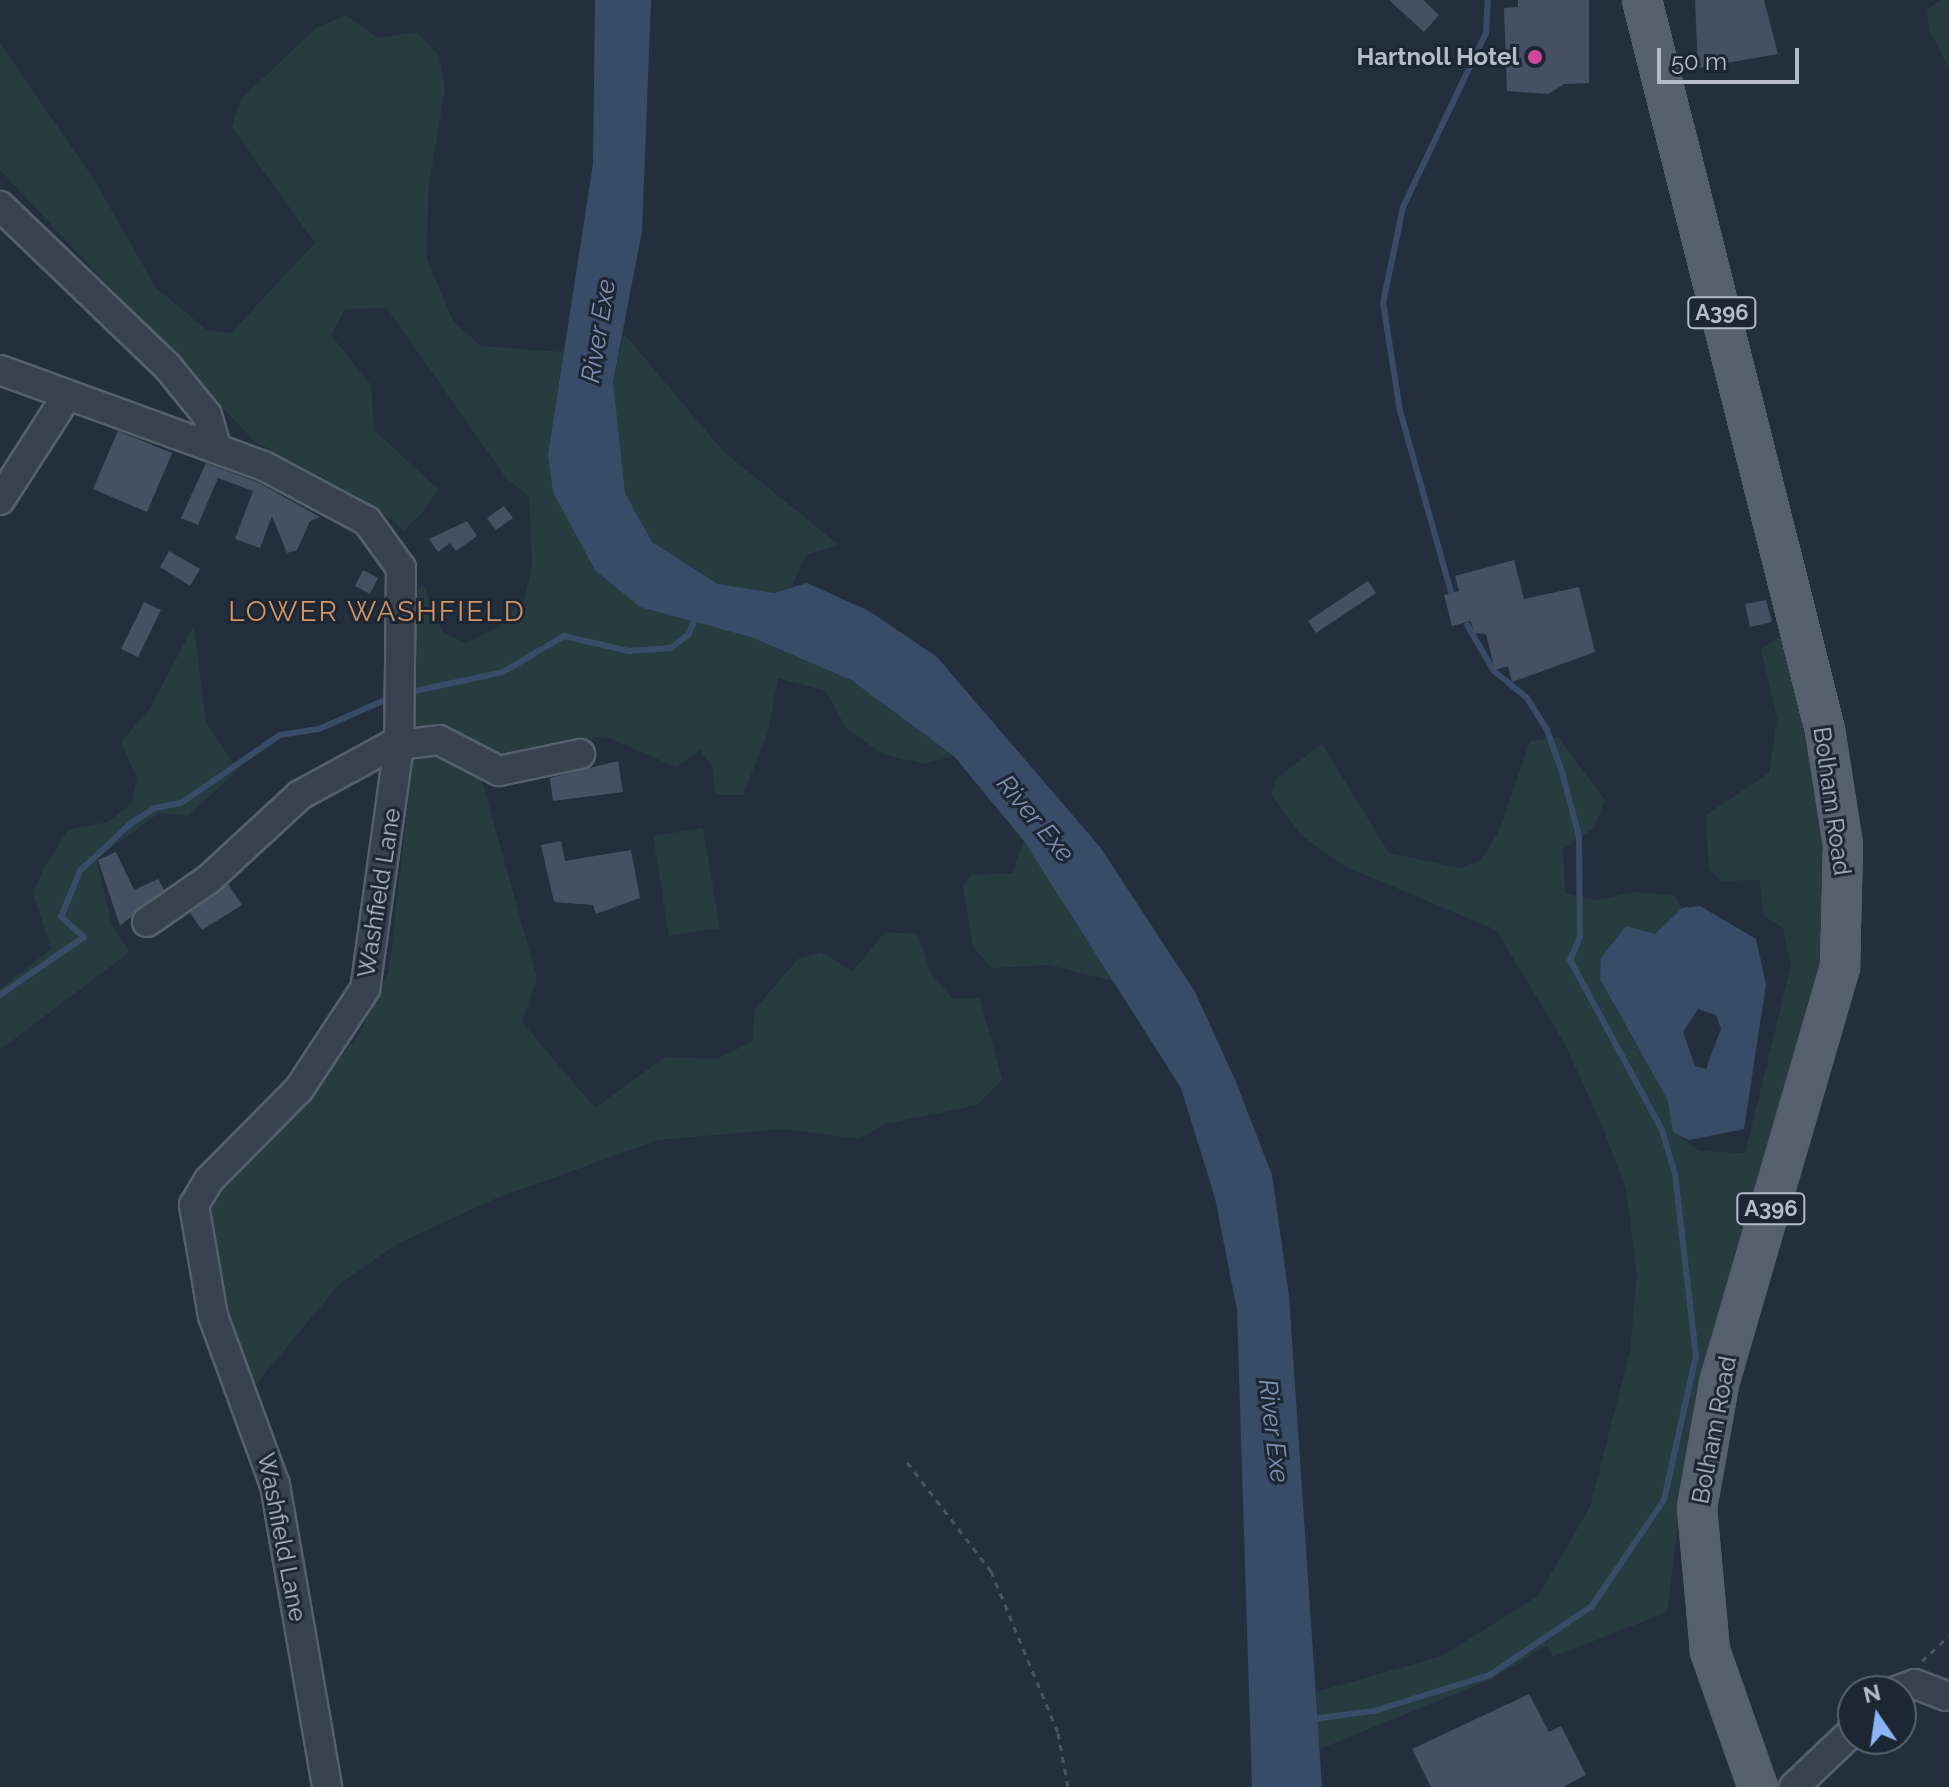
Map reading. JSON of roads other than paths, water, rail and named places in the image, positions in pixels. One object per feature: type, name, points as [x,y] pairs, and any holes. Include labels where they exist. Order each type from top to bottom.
[{"type":"main road","name":"Bolham Road","points":[[1642,0],[1825,730],[1843,845],[1840,967],[1719,1384],[1697,1508],[1710,1651],[1758,1787]]},
{"type":"street","points":[[0,206],[167,366],[207,415],[216,447]]},
{"type":"street","name":"Washfield Lane","points":[[0,370],[66,397],[216,447],[317,494],[385,540],[401,568],[399,745],[365,989],[299,1089],[209,1180],[194,1205],[213,1316],[275,1485],[327,1787]]},
{"type":"street","points":[[0,500],[66,397]]},
{"type":"street","points":[[147,922],[209,879],[300,795],[399,745],[439,740],[499,771],[580,754]]},
{"type":"street","points":[[1917,1691],[1946,1696]]},
{"type":"street","points":[[1794,1787],[1837,1746]]},
{"type":"water","name":"River Exe","points":[[595,0],[651,0],[642,231],[613,382],[625,493],[652,542],[718,584],[774,593],[807,583],[869,611],[937,657],[1100,847],[1195,992],[1236,1082],[1272,1175],[1289,1296],[1322,1787],[1252,1787],[1237,1310],[1215,1198],[1181,1088],[1024,841],[954,756],[851,680],[751,637],[640,607],[595,570],[553,492],[548,454],[593,164]]},
{"type":"water","points":[[1700,906],[1756,939],[1766,984],[1744,1129],[1689,1140],[1673,1132],[1668,1101],[1600,979],[1601,958],[1626,926],[1655,934],[1682,908]],"holes":[[[1698,1009],[1716,1015],[1721,1029],[1706,1069],[1695,1066],[1683,1032]]]},
{"type":"waterway","points":[[1451,592],[1400,411],[1383,303],[1403,207],[1486,33],[1488,0]]},
{"type":"waterway","points":[[406,693],[503,672],[564,636],[629,651],[671,648],[689,634],[696,617]]},
{"type":"waterway","points":[[1312,1719],[1374,1711],[1490,1675],[1592,1606],[1664,1500],[1696,1356],[1675,1174],[1662,1130],[1570,960],[1580,936],[1579,836],[1562,772],[1547,730],[1527,698],[1494,671],[1467,625]]},
{"type":"waterway","points":[[0,995],[84,937],[61,917],[80,871],[130,824],[155,808],[181,803],[280,735],[319,729],[392,697]]},
{"type":"place","name":"Hartnoll Hotel","points":[[1535,57]]},
{"type":"district","name":"LOWER WASHFIELD","points":[[377,612]]}]
